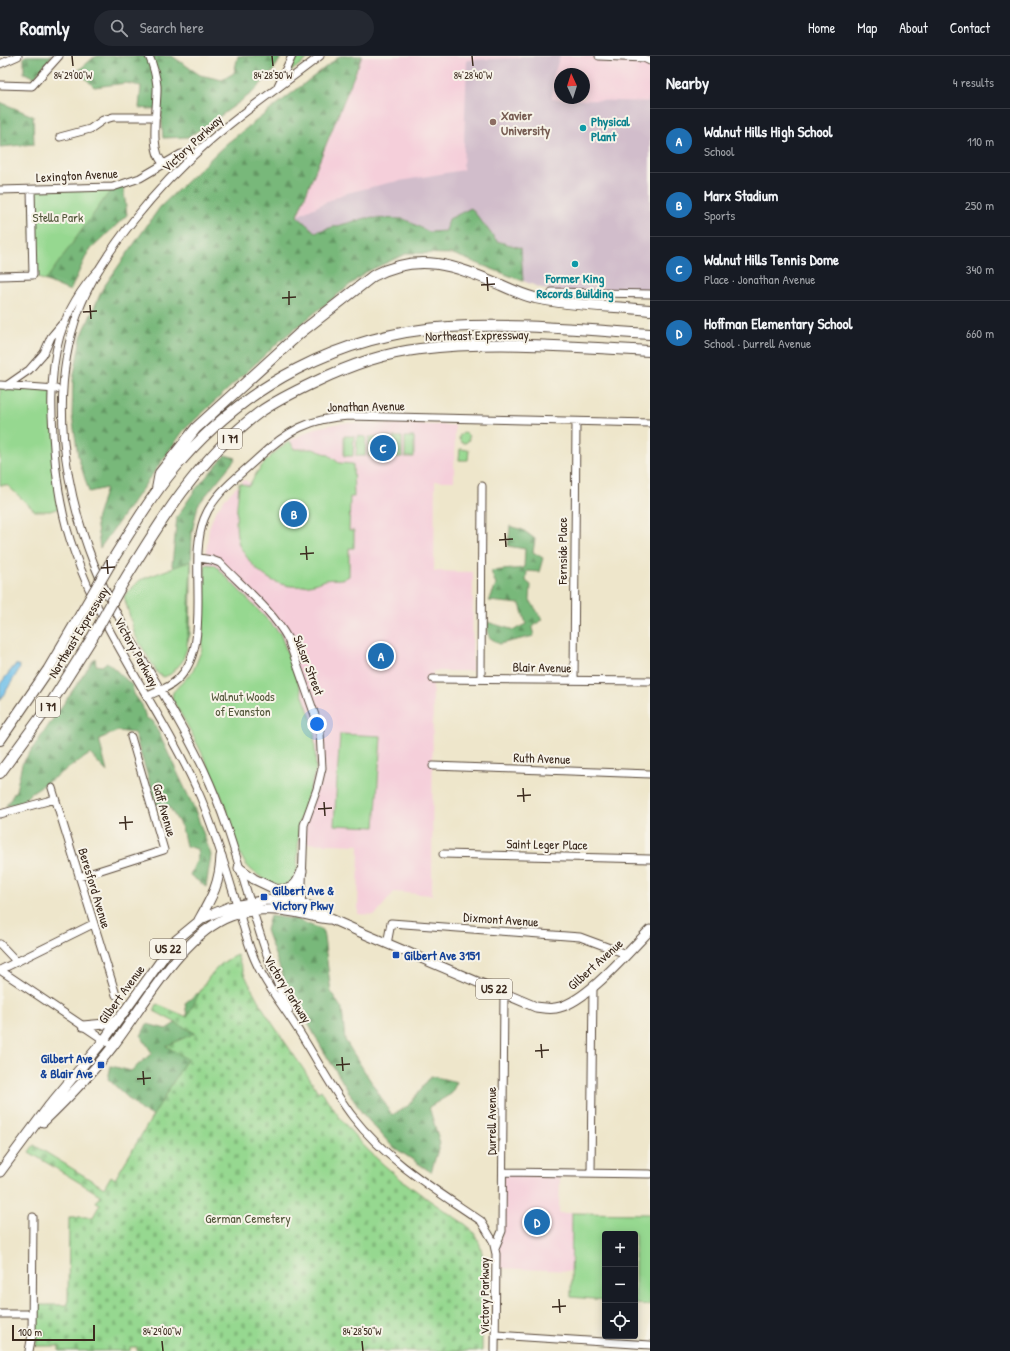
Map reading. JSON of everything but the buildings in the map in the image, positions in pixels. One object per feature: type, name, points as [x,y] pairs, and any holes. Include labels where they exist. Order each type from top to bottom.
[{"type":"highway","points":[[156,491],[160,473],[182,444],[210,415],[300,333],[373,276],[386,270],[416,262],[440,263],[468,271],[533,297],[650,310]]},
{"type":"highway","name":"Northeast Expressway","points":[[0,740],[48,670],[110,564],[156,491],[200,440],[249,397],[295,369],[353,345],[414,332],[487,326],[650,334]]},
{"type":"highway","name":"Northeast Expressway","points":[[0,773],[51,703],[92,638],[121,586],[171,506],[215,454],[260,412],[294,392],[331,374],[390,354],[419,349],[456,346],[589,348],[650,351]]},
{"type":"main road","points":[[198,921],[216,888],[220,874],[221,856]]},
{"type":"main road","points":[[239,868],[254,879],[278,890],[301,906]]},
{"type":"main road","points":[[278,890],[287,890],[295,885],[302,871]]},
{"type":"main road","name":"Gilbert Avenue","points":[[0,1172],[49,1106],[104,1040],[172,945],[198,921],[218,910],[237,904],[279,900],[315,908],[331,919],[387,944],[536,1006],[551,1009],[569,1004],[583,996],[650,930]]},
{"type":"main road","name":"Gilbert Avenue","points":[[25,1140],[93,1070],[113,1046],[187,947],[212,926],[232,916],[240,914],[301,906],[320,919],[331,919]]},
{"type":"main road","points":[[83,1026],[105,1024],[120,1018]]},
{"type":"street","points":[[0,64],[18,56]]},
{"type":"street","points":[[0,85],[32,86],[59,56]]},
{"type":"street","points":[[149,56],[156,81],[156,145],[159,160],[164,164]]},
{"type":"street","points":[[276,90],[292,56]]},
{"type":"street","name":"Victory Parkway","points":[[301,1034],[274,978],[218,803],[205,772],[161,690],[122,624],[95,566],[85,540],[68,470],[64,438],[62,388],[65,362],[75,321],[82,302],[100,268],[132,222],[195,153],[216,135],[320,56]]},
{"type":"street","points":[[599,56],[647,59]]},
{"type":"street","points":[[60,137],[90,129],[103,120],[113,117],[156,117]]},
{"type":"street","name":"Lexington Avenue","points":[[0,190],[113,188],[133,182],[181,154],[195,153]]},
{"type":"street","points":[[0,276],[33,275],[31,190]]},
{"type":"street","name":"Victory Parkway","points":[[100,268],[84,285],[63,322],[55,352],[51,389],[57,470],[68,534],[93,599],[148,696],[199,794],[237,904],[251,951],[260,971],[301,1034],[342,1102],[366,1132],[414,1175],[481,1221],[489,1232],[495,1248],[495,1351]]},
{"type":"street","points":[[552,292],[650,294]]},
{"type":"street","points":[[3,386],[29,370],[44,353],[51,337],[63,322]]},
{"type":"street","points":[[3,386],[51,389],[62,388]]},
{"type":"street","name":"Jonathan Avenue","points":[[148,696],[173,683],[181,676],[194,654],[197,636],[199,540],[204,520],[219,494],[277,440],[299,427],[324,419],[350,416],[650,423]]},
{"type":"street","name":"Fernside Place","points":[[574,680],[576,422]]},
{"type":"street","points":[[481,678],[482,486]]},
{"type":"street","name":"Sulsar Street","points":[[199,558],[212,560],[220,564],[270,614],[283,630],[288,639],[317,721],[320,732],[322,768],[304,826],[301,906]]},
{"type":"street","name":"Blair Avenue","points":[[434,678],[650,681]]},
{"type":"street","name":"Gaff Avenue","points":[[79,877],[164,850],[131,737]]},
{"type":"street","name":"Ruth Avenue","points":[[433,766],[650,774]]},
{"type":"street","name":"Beresford Avenue","points":[[52,788],[116,995]]},
{"type":"street","points":[[0,814],[55,798]]},
{"type":"street","name":"Saint Leger Place","points":[[443,854],[650,859]]},
{"type":"street","name":"Dixmont Avenue","points":[[387,944],[391,923],[580,937],[626,954]]},
{"type":"street","points":[[0,970],[93,924]]},
{"type":"street","points":[[0,944],[17,962]]},
{"type":"street","points":[[0,970],[113,1046]]},
{"type":"street","points":[[591,1173],[593,986]]},
{"type":"street","name":"Durrell Avenue","points":[[495,1248],[502,1231],[504,993]]},
{"type":"street","points":[[503,1172],[650,1174]]},
{"type":"street","points":[[30,1351],[32,1341],[33,1217]]},
{"type":"street","points":[[0,1314],[32,1314]]},
{"type":"street","points":[[496,1335],[650,1345]]},
{"type":"shaded area","name":"Xavier University","points":[[362,56],[650,56],[650,145],[297,216]]},
{"type":"shaded area","points":[[521,56],[560,56],[556,68],[554,68],[552,99],[554,99],[554,104],[590,104],[590,100],[648,102],[650,61],[650,294],[552,292],[523,281],[521,248],[497,241],[471,208],[446,231],[429,232],[404,219],[366,218],[315,232],[297,216],[343,194],[388,183],[463,170],[467,60],[519,58]]},
{"type":"shaded area","points":[[342,423],[455,425],[454,481],[435,481],[434,571],[473,572],[472,671],[433,671],[432,895],[394,892],[375,915],[358,914],[359,845],[298,843],[300,819],[316,769],[316,747],[314,726],[284,641],[271,622],[215,565],[209,564],[205,566],[209,528],[215,512],[225,498],[244,480],[251,483],[276,451],[289,441],[315,428]]},
{"type":"shaded area","points":[[503,1172],[560,1173],[559,1213],[572,1213],[571,1271],[496,1268],[496,1254],[502,1231]]},
{"type":"green space","points":[[52,56],[35,77],[24,73],[24,57]]},
{"type":"green space","points":[[98,56],[172,56],[200,75],[222,80],[234,73],[238,56],[282,56],[271,74],[252,93],[212,122],[188,137],[163,138],[161,110],[139,108],[141,86],[126,83],[94,87],[78,71],[93,58]]},
{"type":"green space","points":[[298,56],[311,56],[290,72],[290,71]]},
{"type":"green space","points":[[340,56],[362,56],[297,216],[315,232],[366,218],[404,219],[429,232],[446,231],[449,219],[471,208],[497,241],[521,248],[523,281],[453,254],[408,253],[366,272],[282,339],[184,430],[100,548],[96,520],[106,488],[89,492],[78,456],[72,415],[73,380],[81,337],[103,288],[160,207],[226,144]]},
{"type":"green space","points":[[0,102],[33,116],[34,144],[0,147]]},
{"type":"green space","points":[[123,185],[127,215],[88,252],[70,291],[39,278],[94,189]]},
{"type":"green space","name":"Stella Park","points":[[113,187],[45,281],[33,275],[31,190]]},
{"type":"green space","points":[[0,385],[51,389],[62,507],[50,511],[35,511],[7,485],[0,485]]},
{"type":"green space","points":[[464,433],[469,438],[464,443],[459,438]]},
{"type":"green space","points":[[344,436],[354,436],[353,456],[344,456]]},
{"type":"green space","points":[[357,436],[366,437],[365,456],[356,456]]},
{"type":"green space","points":[[369,437],[378,437],[378,457],[368,456]]},
{"type":"green space","points":[[381,437],[390,437],[390,457],[381,457]]},
{"type":"green space","points":[[393,437],[402,437],[402,457],[393,457]]},
{"type":"green space","points":[[405,437],[414,437],[414,457],[405,457]]},
{"type":"green space","points":[[290,441],[294,449],[313,449],[329,455],[339,463],[353,464],[354,497],[350,497],[349,531],[354,531],[354,548],[349,548],[349,576],[346,578],[329,579],[302,586],[284,585],[275,582],[259,571],[251,563],[239,545],[236,530],[236,514],[239,483],[249,486],[266,460]]},
{"type":"green space","points":[[460,449],[469,450],[468,460],[459,460]]},
{"type":"green space","points":[[225,455],[236,458],[198,505],[192,532],[190,635],[182,659],[175,575],[172,565],[177,517],[195,490]]},
{"type":"green space","points":[[510,526],[523,530],[535,539],[533,552],[543,558],[539,572],[527,571],[526,581],[531,585],[530,600],[542,619],[532,628],[534,636],[499,644],[489,637],[487,622],[514,630],[526,624],[520,604],[489,601],[496,585],[491,571],[524,568],[525,549],[508,546]]},
{"type":"green space","points":[[191,561],[187,648],[182,662],[171,674],[164,677],[158,674],[135,635],[124,596],[140,580]]},
{"type":"green space","name":"Walnut Woods of Evanston","points":[[207,564],[215,565],[280,633],[314,726],[316,769],[299,824],[297,872],[289,884],[274,884],[257,874],[245,863],[233,834],[224,803],[213,776],[194,737],[172,699],[173,692],[193,671],[202,649],[205,566]]},
{"type":"green space","points":[[95,658],[96,665],[102,666],[107,662],[132,685],[134,694],[142,705],[146,718],[153,721],[195,810],[211,855],[206,887],[190,875],[198,857],[197,849],[186,846],[182,828],[170,808],[157,805],[134,733],[118,731],[99,739],[107,772],[90,754],[32,792],[21,803],[6,806],[16,790],[22,764]]},
{"type":"green space","points":[[340,734],[381,736],[375,827],[334,825]]},
{"type":"green space","points":[[270,916],[295,919],[323,930],[331,992],[342,1009],[345,1040],[392,1115],[408,1106],[431,1076],[457,1082],[451,1094],[429,1107],[440,1143],[431,1172],[392,1146],[362,1113],[323,1050],[284,980],[266,930]]},
{"type":"green space","name":"German Cemetery","points":[[237,955],[253,991],[274,1025],[318,1092],[321,1090],[352,1132],[368,1150],[403,1181],[473,1231],[480,1245],[483,1261],[482,1351],[137,1351],[137,1347],[130,1347],[130,1351],[59,1351],[59,1346],[36,1346],[37,1305],[68,1305],[69,1217],[93,1217],[100,1204],[96,1202],[100,1195],[29,1152],[34,1145],[104,1188],[111,1176],[115,1179],[187,1059],[166,1046],[195,1033],[154,1011],[157,1004],[187,1017],[206,981],[212,973],[219,966]]},
{"type":"green space","points":[[198,993],[216,1003],[158,1118],[142,1111],[108,1079],[111,1066],[131,1071],[152,1053],[141,1036],[147,1024],[166,1029],[187,1016],[185,1003]]},
{"type":"green space","points":[[572,1213],[650,1214],[650,1305],[638,1304],[638,1231],[602,1231],[602,1300],[571,1297]]},
{"type":"water","points":[[15,665],[19,665],[20,668],[0,701],[0,684]]},
{"type":"place","name":"Xavier University","points":[[493,122]]},
{"type":"place","name":"Physical Plant","points":[[583,128]]},
{"type":"place","name":"Former King Records Building","points":[[575,264]]},
{"type":"place","name":"Walnut Hills Tennis Dome","points":[[383,448]]},
{"type":"place","name":"Marx Stadium","points":[[294,514]]},
{"type":"place","name":"Walnut Hills High School","points":[[381,656]]},
{"type":"place","name":"Gilbert Ave & Victory Pkwy","points":[[264,897]]},
{"type":"place","name":"Gilbert Ave 3151","points":[[396,955]]},
{"type":"place","name":"Gilbert Ave & Blair Ave","points":[[101,1065]]},
{"type":"place","name":"Hoffman Elementary School","points":[[537,1222]]}]
